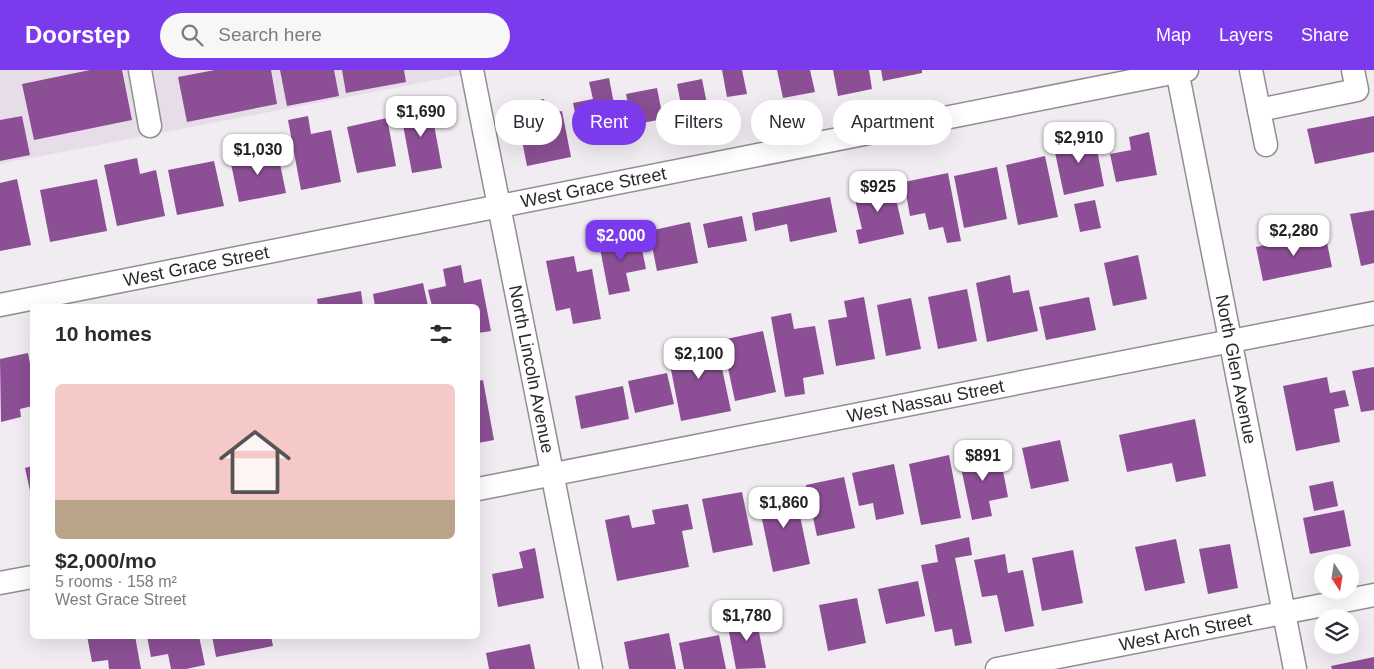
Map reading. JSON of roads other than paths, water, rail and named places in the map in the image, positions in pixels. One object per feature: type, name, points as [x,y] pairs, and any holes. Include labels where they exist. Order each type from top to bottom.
[{"type":"street","points":[[140,70],[150,126]]},
{"type":"street","name":"North Lincoln Avenue","points":[[472,70],[591,669]]},
{"type":"street","points":[[1251,70],[1266,145]]},
{"type":"street","points":[[1259,110],[1357,90],[1353,70]]},
{"type":"street","name":"West Grace Street","points":[[0,305],[1181,71]]},
{"type":"street","name":"North Glen Avenue","points":[[1181,71],[1231,341],[1296,669]]},
{"type":"street","name":"West Nassau Street","points":[[480,489],[1374,313]]},
{"type":"street","points":[[0,583],[30,577]]},
{"type":"street","name":"West Arch Street","points":[[997,669],[1374,595]]}]
